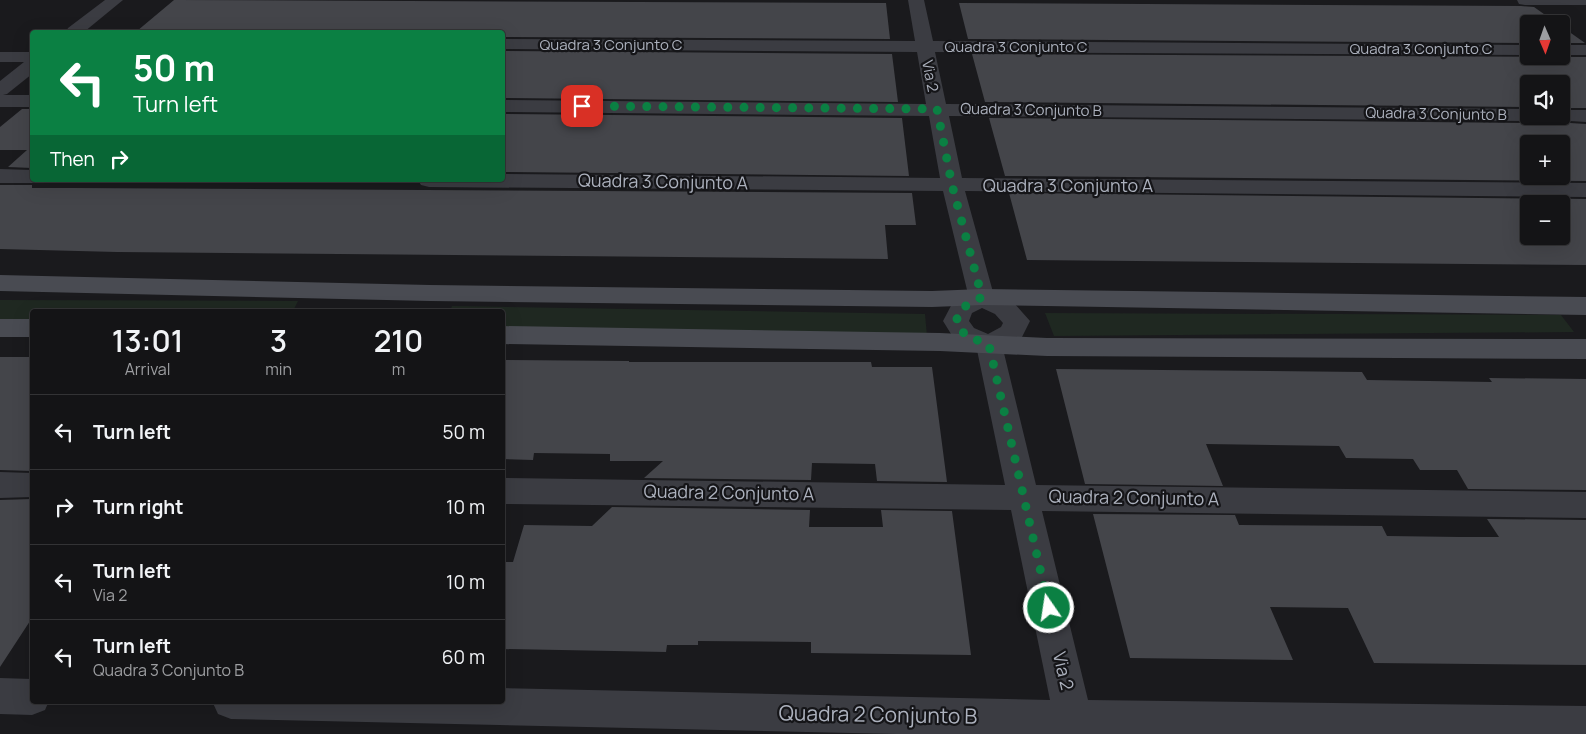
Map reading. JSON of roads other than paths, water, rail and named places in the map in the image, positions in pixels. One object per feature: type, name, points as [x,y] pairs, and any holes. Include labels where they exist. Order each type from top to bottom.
[{"type":"street","points":[[77,30],[115,0]]},
{"type":"street","name":"Via 2","points":[[916,0],[952,185],[982,297]]},
{"type":"street","points":[[1526,0],[1586,0]]},
{"type":"street","name":"Quadra 3 Conjunto C","points":[[505,44],[1520,50]]},
{"type":"street","points":[[1570,50],[1586,50]]},
{"type":"street","points":[[0,57],[30,57]]},
{"type":"street","points":[[0,90],[30,67]]},
{"type":"street","points":[[0,101],[30,102]]},
{"type":"street","name":"Quadra 3 Conjunto B","points":[[505,106],[1520,115]]},
{"type":"street","points":[[1570,116],[1586,116]]},
{"type":"street","points":[[0,176],[30,176]]},
{"type":"street","name":"Quadra 3 Conjunto A","points":[[505,181],[1586,190]]},
{"type":"street","points":[[0,283],[335,301],[430,293],[912,299],[982,297],[1579,308]]},
{"type":"street","points":[[409,309],[430,293]]},
{"type":"street","points":[[982,297],[1004,308],[1017,321],[1012,334],[989,345],[965,335],[956,321],[962,308],[982,297]]},
{"type":"street","points":[[0,328],[30,328]]},
{"type":"street","points":[[505,335],[930,342],[1067,347],[1586,349]]},
{"type":"street","name":"Via 2","points":[[989,345],[1075,726]]},
{"type":"street","points":[[0,485],[30,486]]},
{"type":"street","name":"Quadra 2 Conjunto A","points":[[505,491],[1024,496],[1586,505]]},
{"type":"street","points":[[0,696],[30,697]]},
{"type":"street","name":"Quadra 2 Conjunto B","points":[[331,704],[1075,726],[1586,725]]}]
